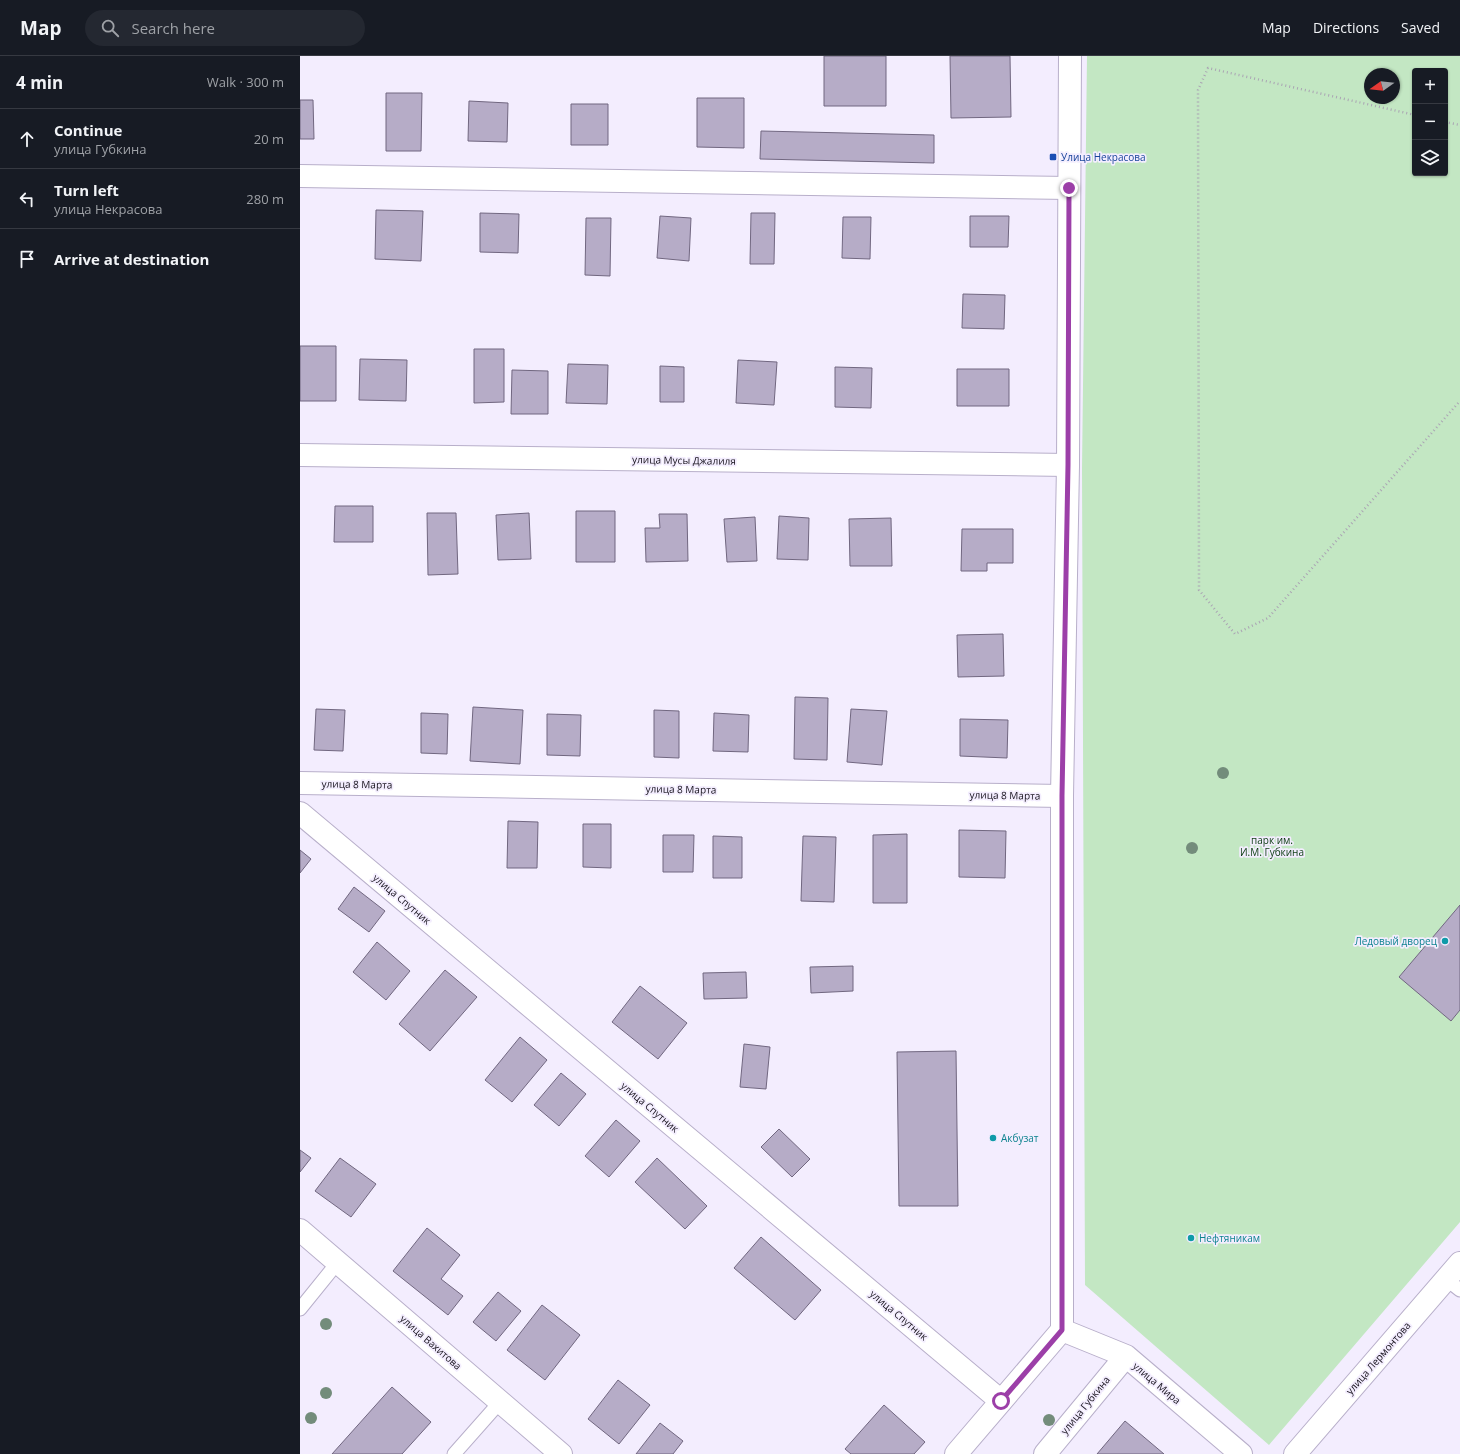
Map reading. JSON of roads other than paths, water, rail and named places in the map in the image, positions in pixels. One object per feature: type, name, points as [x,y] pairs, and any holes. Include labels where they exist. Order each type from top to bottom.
[{"type":"street","points":[[956,1454],[1062,1330],[1062,796],[1068,465],[1070,56]]},
{"type":"street","points":[[300,176],[1069,188]]},
{"type":"street","name":"улица Мусы Джалиля","points":[[300,455],[1068,465]]},
{"type":"street","name":"улица 8 Марта","points":[[300,783],[1062,796]]},
{"type":"street","name":"улица Спутник","points":[[300,813],[1001,1401]]},
{"type":"street","name":"улица Вахитова","points":[[300,1230],[561,1454]]},
{"type":"street","name":"улица Лермонтова","points":[[1295,1454],[1455,1277]]},
{"type":"street","name":"улица Мира","points":[[1062,1330],[1126,1356],[1241,1454]]},
{"type":"street","name":"улица Губкина","points":[[1045,1454],[1126,1356]]},
{"type":"lane","points":[[300,1309],[338,1262]]},
{"type":"lane","points":[[454,1454],[500,1402]]},
{"type":"place","name":"Улица Некрасова","points":[[1053,157]]},
{"type":"place","name":"Ледовый дворец","points":[[1445,941]]},
{"type":"place","name":"Акбузат","points":[[993,1138]]},
{"type":"place","name":"Нефтяникам","points":[[1191,1238]]},
{"type":"park label","name":"парк им. И.М. Губкина","points":[[1272,846]]}]
